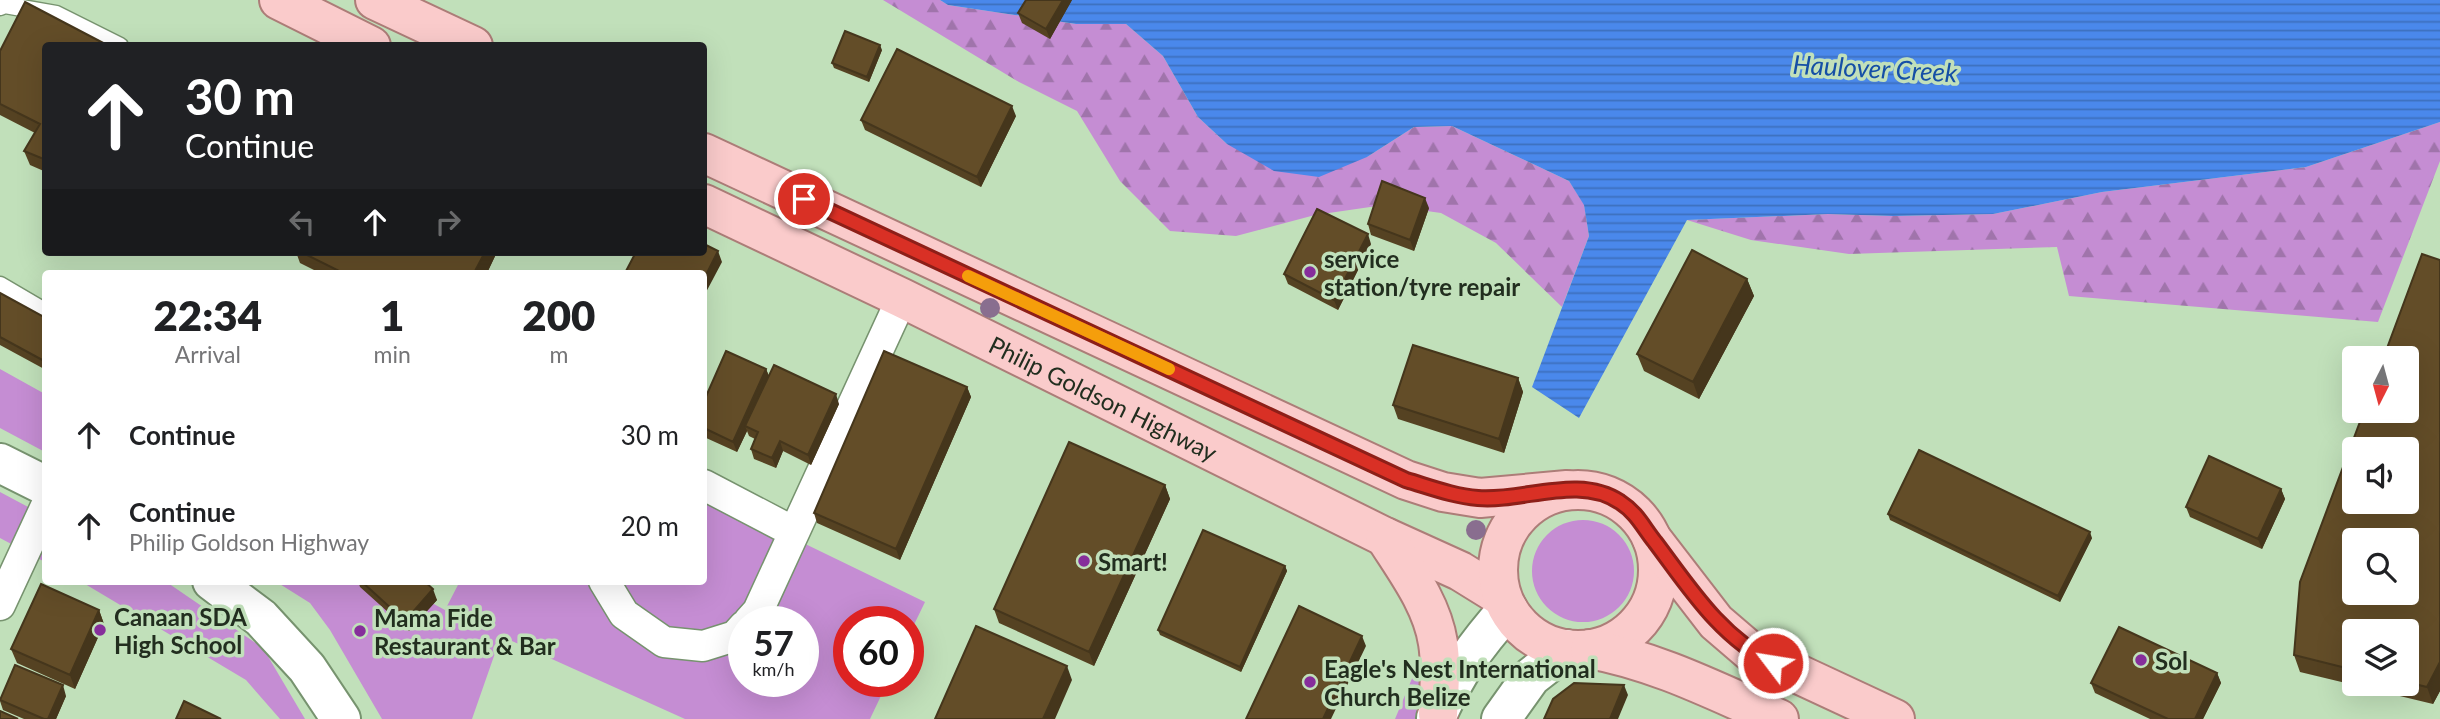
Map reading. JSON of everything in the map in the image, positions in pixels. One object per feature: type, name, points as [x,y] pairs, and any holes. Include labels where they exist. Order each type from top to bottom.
[{"type":"main road","points":[[279,0],[363,42]]},
{"type":"main road","points":[[375,0],[464,42]]},
{"type":"main road","name":"Philip Goldson Highway","points":[[707,154],[1406,480],[1443,492],[1480,498],[1567,491]]},
{"type":"main road","name":"Philip Goldson Highway","points":[[707,205],[902,298],[1385,537],[1460,571],[1505,603]]},
{"type":"main road","points":[[1779,719],[1669,670],[1624,655],[1544,642],[1523,628],[1505,603],[1497,574],[1500,550],[1509,528],[1524,510],[1544,497],[1567,491],[1593,491],[1618,500],[1639,517],[1652,539],[1716,622],[1751,652],[1895,719]]},
{"type":"main road","points":[[1385,537],[1429,610],[1435,631],[1441,668],[1436,717]]},
{"type":"main road","points":[[1579,649],[1614,642],[1634,628],[1648,609],[1657,587],[1659,562],[1652,539]]},
{"type":"street","points":[[760,606],[902,298]]},
{"type":"street","points":[[0,463],[42,484]]},
{"type":"street","points":[[707,487],[794,532]]},
{"type":"street","points":[[0,605],[42,515]]},
{"type":"street","points":[[217,585],[261,618],[307,668],[341,719]]},
{"type":"street","points":[[606,585],[624,614],[664,642],[703,646],[728,638]]},
{"type":"street","points":[[1436,717],[1457,673],[1505,603]]},
{"type":"street","points":[[1501,719],[1531,677],[1579,649]]},
{"type":"lane","points":[[0,7],[5,5],[56,14],[112,42]]},
{"type":"lane","points":[[0,285],[42,310]]},
{"type":"green space","points":[[883,0],[940,0],[948,5],[1076,24],[1126,24],[1163,56],[1198,117],[1227,144],[1367,157],[1414,127],[1452,126],[1569,181],[1584,204],[1589,236],[1562,307],[1496,243],[1441,213],[1384,205],[1315,215],[1236,236],[1170,231],[1120,181],[1077,111],[1019,82]]},
{"type":"green space","points":[[2440,122],[2440,161],[2378,322],[2069,296],[2057,247],[1849,254],[1751,240],[1687,220],[1828,214],[1993,214],[2102,192],[2306,167]]},
{"type":"green space","points":[[0,369],[42,392],[42,450],[0,428]]},
{"type":"green space","points":[[0,492],[42,514],[42,560],[0,538]]},
{"type":"green space","points":[[707,496],[925,602],[923,606],[833,606],[833,697],[880,697],[870,719],[685,719],[501,636],[472,719],[382,719],[330,630],[310,603],[281,585],[398,585],[445,610],[458,585],[707,585]]},
{"type":"green space","points":[[1583,520],[1602,524],[1619,535],[1630,552],[1634,571],[1630,590],[1619,607],[1602,618],[1583,622],[1564,618],[1547,607],[1536,590],[1532,571],[1536,552],[1547,535],[1564,524]]},
{"type":"green space","points":[[87,585],[171,585],[263,648],[305,719],[280,719],[246,680]]},
{"type":"green space","points":[[1429,638],[1424,684],[1415,719],[1395,719]]},
{"type":"water","name":"Haulover Creek","points":[[940,0],[2440,0],[2440,122],[2306,167],[2102,192],[1993,214],[1828,214],[1687,220],[1579,418],[1532,387],[1589,236],[1584,205],[1569,181],[1452,126],[1414,127],[1367,157],[1319,177],[1274,171],[1227,144],[1198,117],[1163,56],[1126,24],[1076,24],[948,5]]},
{"type":"building","points":[[1026,0],[1063,0],[1046,29],[1018,13]]},
{"type":"building","points":[[25,2],[101,42],[42,42],[42,158],[24,151],[40,124],[0,104],[0,51]]},
{"type":"building","points":[[845,31],[880,45],[867,77],[832,63]]},
{"type":"building","points":[[897,49],[1012,106],[977,177],[861,120]]},
{"type":"building","points":[[1382,181],[1425,198],[1410,240],[1368,224]]},
{"type":"building","points":[[1317,209],[1368,234],[1334,300],[1284,274]]},
{"type":"building","points":[[707,246],[718,251],[707,273],[707,270],[627,270],[634,256],[707,256]]},
{"type":"building","points":[[1692,250],[1747,279],[1693,382],[1637,354]]},
{"type":"building","points":[[2422,254],[2440,260],[2440,662],[2427,687],[2419,685],[2419,619],[2342,619],[2342,667],[2294,655],[2300,582],[2342,470],[2342,514],[2419,514],[2419,437],[2354,437],[2359,424],[2419,423],[2419,346],[2388,346]]},
{"type":"building","points":[[309,256],[483,256],[476,270],[337,270]]},
{"type":"building","points":[[0,293],[42,316],[42,360],[0,337]]},
{"type":"building","points":[[1413,345],[1518,378],[1499,439],[1393,405]]},
{"type":"building","points":[[726,351],[766,369],[733,442],[707,429],[707,394]]},
{"type":"building","points":[[884,351],[967,387],[896,549],[814,513]]},
{"type":"building","points":[[774,365],[836,394],[808,455],[780,441],[772,458],[751,449],[758,432],[745,426]]},
{"type":"building","name":"Smart!","points":[[1069,442],[1165,485],[1089,652],[994,609]]},
{"type":"building","points":[[1919,450],[2090,532],[2058,596],[1888,514]]},
{"type":"building","points":[[2209,456],[2281,489],[2258,539],[2186,507]]},
{"type":"building","points":[[1203,530],[1285,566],[1240,667],[1158,630]]},
{"type":"building","name":"Canaan SDA High School","points":[[41,584],[99,610],[70,675],[11,649]]},
{"type":"building","points":[[365,585],[428,585],[433,589],[405,621]]},
{"type":"building","name":"Eagle's Nest International Church Belize","points":[[1299,606],[1362,636],[1323,719],[1246,719]]},
{"type":"building","points":[[976,626],[1067,666],[1043,719],[935,719]]},
{"type":"building","name":"Sol","points":[[2119,627],[2217,673],[2195,719],[2168,719],[2091,683]]},
{"type":"building","points":[[15,665],[63,685],[48,719],[0,700]]},
{"type":"building","points":[[1574,683],[1624,685],[1610,719],[1544,719],[1553,699]]},
{"type":"building","points":[[184,701],[221,719],[176,719]]},
{"type":"building","points":[[0,711],[18,719],[0,719]]},
{"type":"slow traffic","points":[[968,276],[1169,369]]},
{"type":"place","name":"service station/tyre repair","points":[[1310,272]]},
{"type":"place","name":"Smart!","points":[[1084,561]]},
{"type":"place","name":"Canaan SDA High School","points":[[100,630]]},
{"type":"place","name":"Mama Fide Restaurant & Bar","points":[[360,631]]},
{"type":"place","name":"Sol","points":[[2141,660]]},
{"type":"place","name":"Eagle's Nest International Church Belize","points":[[1310,682]]},
{"type":"route","points":[[804,199],[1406,480],[1443,492],[1480,498],[1593,491],[1618,500],[1639,517],[1652,539],[1716,622],[1751,652],[1773,663]]}]
